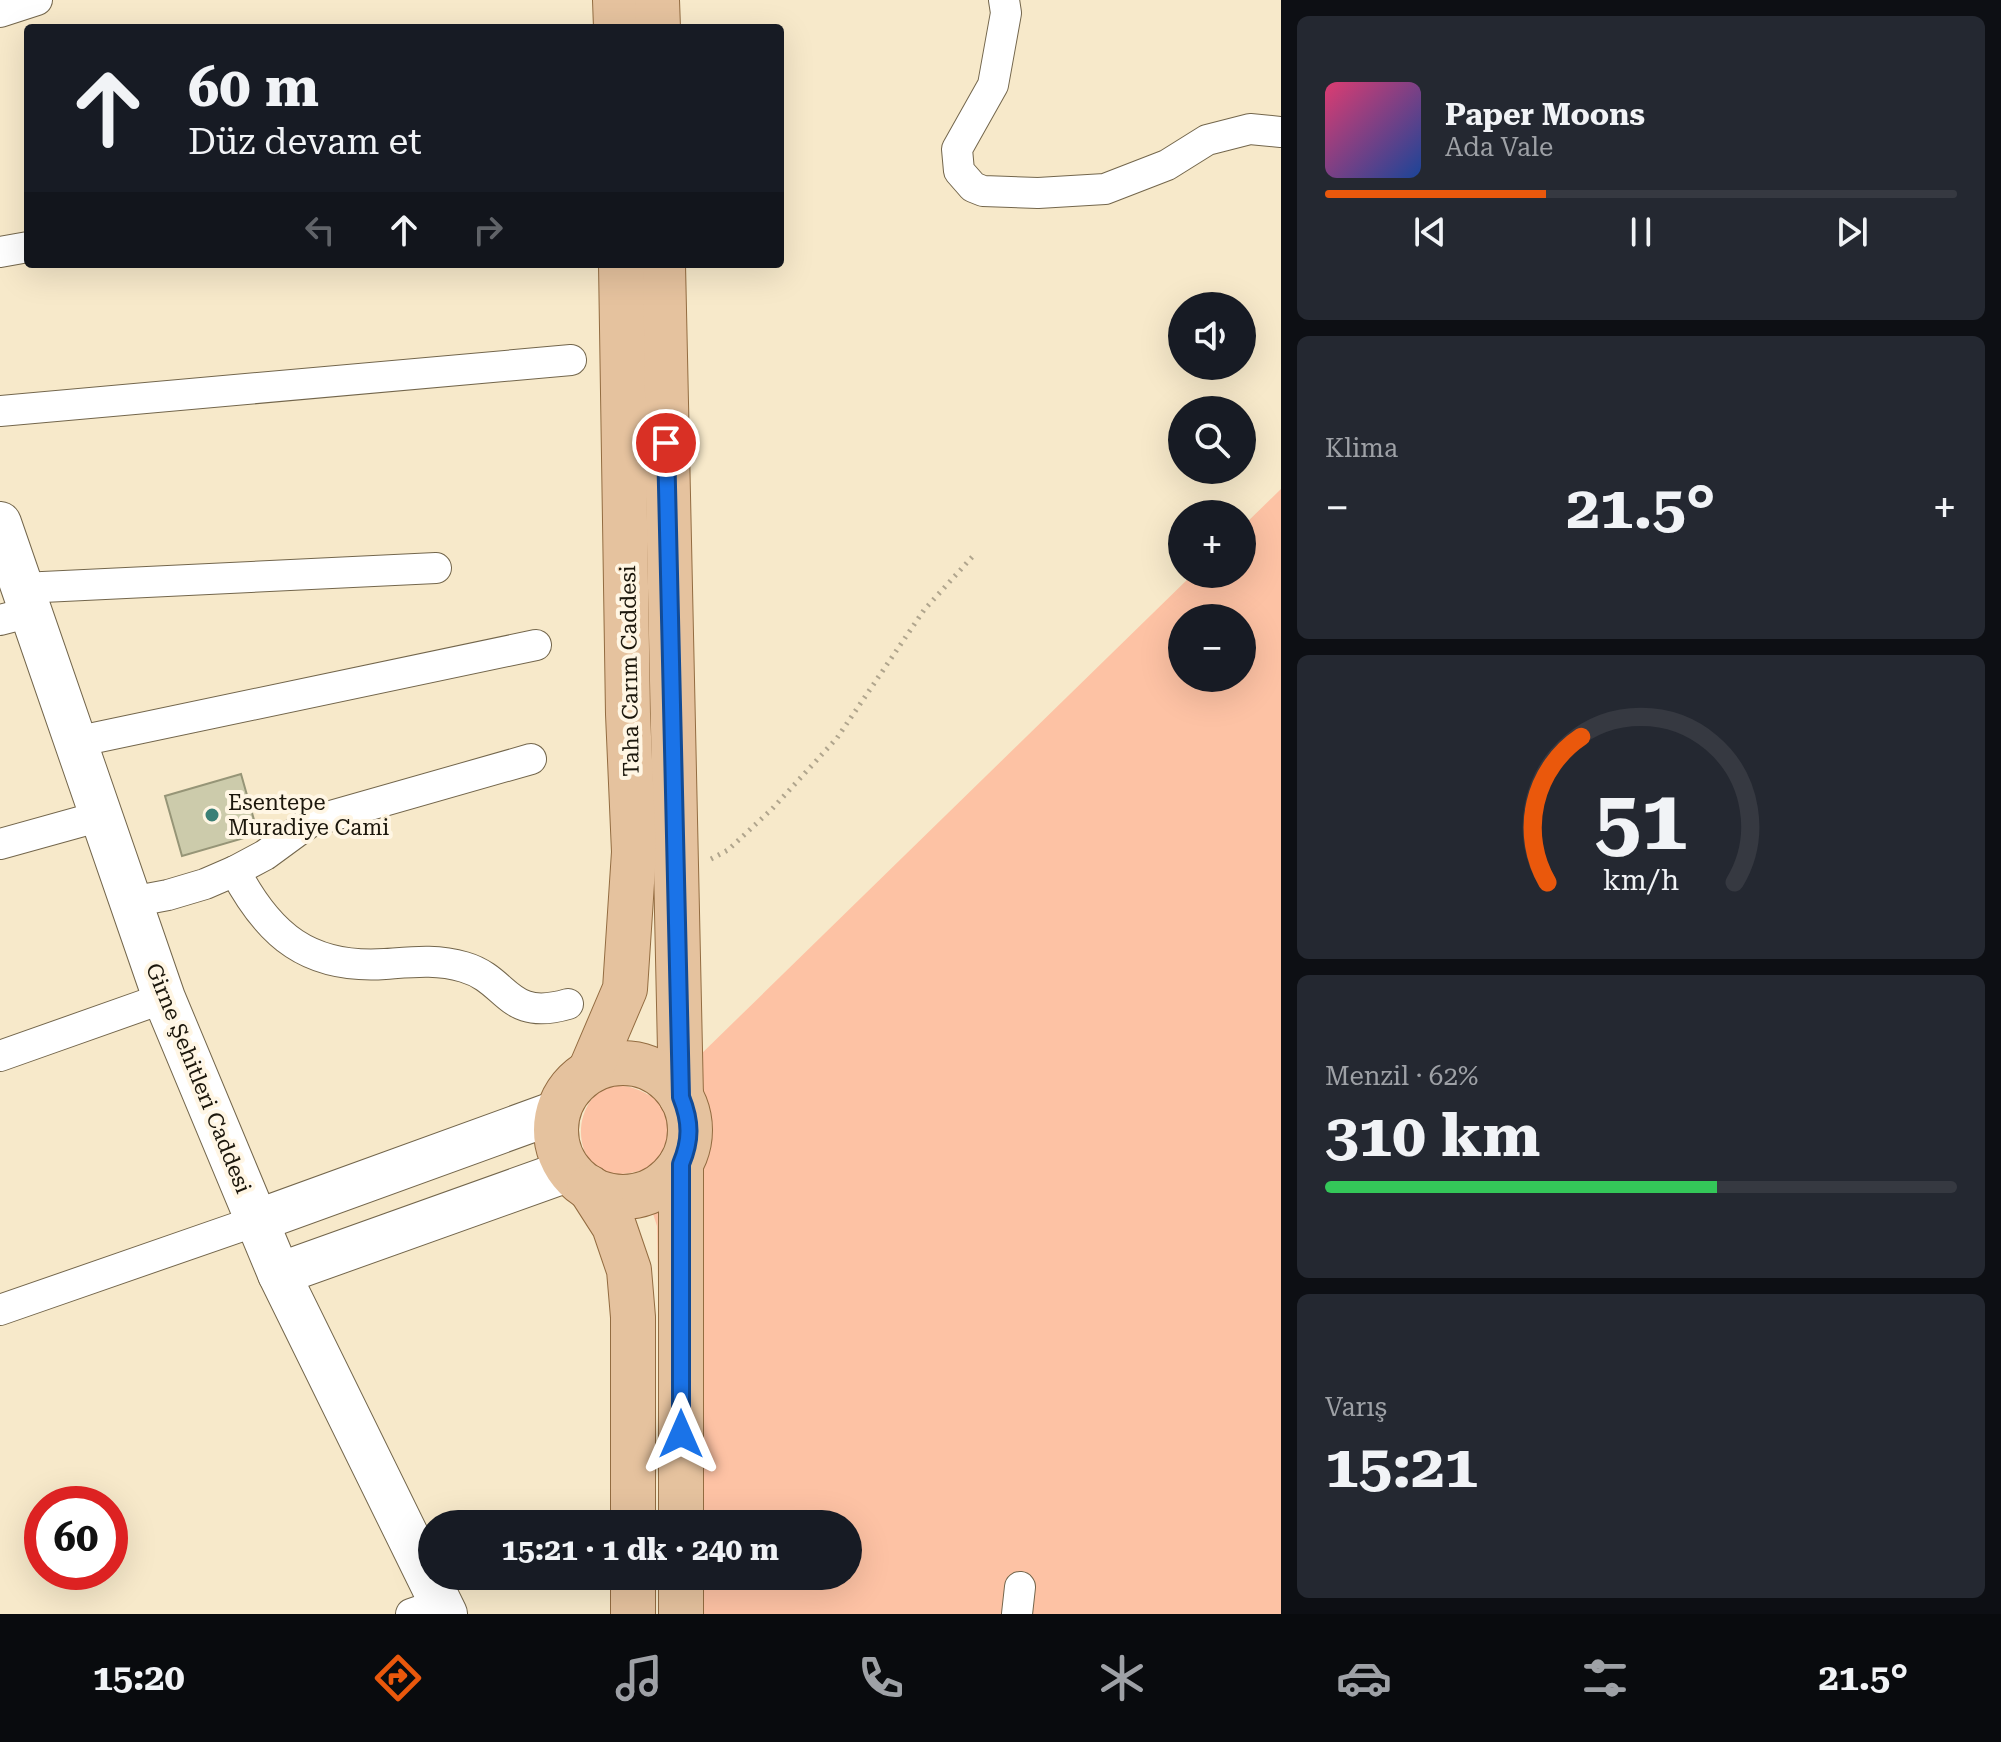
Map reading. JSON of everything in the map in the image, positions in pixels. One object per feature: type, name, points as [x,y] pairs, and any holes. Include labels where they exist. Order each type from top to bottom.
[{"type":"main road","points":[[615,0],[616,24]]},
{"type":"main road","points":[[657,0],[658,24]]},
{"type":"main road","name":"Taha Carım Caddesi","points":[[590,1071],[625,989],[634,852],[628,714],[621,268]]},
{"type":"main road","name":"Taha Carım Caddesi","points":[[663,268],[681,1097]]},
{"type":"main road","points":[[580,1179],[605,1194],[622,1197],[639,1195],[656,1189],[681,1164],[690,1131],[688,1113],[671,1083],[658,1072],[641,1065],[624,1063],[590,1071],[566,1095],[556,1129],[558,1146],[580,1179],[614,1226],[629,1270],[633,1317],[633,1510]]},
{"type":"main road","points":[[681,1164],[681,1510]]},
{"type":"main road","points":[[633,1590],[633,1614]]},
{"type":"main road","points":[[681,1590],[681,1614]]},
{"type":"street","points":[[0,12],[37,0]]},
{"type":"street","points":[[1004,0],[1006,13],[993,85],[957,149],[959,171],[973,187],[983,191],[1038,193],[1105,189],[1167,165],[1207,140],[1250,129],[1281,132]]},
{"type":"street","points":[[0,252],[24,248]]},
{"type":"street","points":[[0,411],[571,360]]},
{"type":"street","name":"Girne Şehitleri Caddesi","points":[[0,523],[18,607],[75,742],[164,998],[279,1274],[432,1611]]},
{"type":"street","points":[[18,607],[436,568]]},
{"type":"street","points":[[75,742],[536,645]]},
{"type":"street","points":[[131,902],[205,884],[235,871],[265,855],[310,822],[531,759]]},
{"type":"street","points":[[0,844],[101,816]]},
{"type":"street","points":[[235,871],[248,896],[275,931],[311,953],[346,963],[368,965],[411,960],[451,964],[480,973],[512,1000],[525,1005],[554,1008],[568,1004]]},
{"type":"street","points":[[0,1056],[164,998]]},
{"type":"street","points":[[0,1310],[559,1111]]},
{"type":"street","points":[[279,1274],[580,1179]]},
{"type":"path","points":[[677,878],[728,850],[800,779],[837,738],[924,610],[973,556]]},
{"type":"shaded area","points":[[1281,489],[1281,1614],[664,1614],[663,1590],[862,1590],[862,1510],[662,1510],[657,1226],[639,1171],[610,1173],[592,1162],[582,1144],[582,1123],[589,1103],[604,1089],[627,1086],[655,1099],[1179,588],[1256,588],[1256,513]]},
{"type":"building","name":"Esentepe Muradiye Cami","points":[[241,774],[258,834],[182,856],[165,796]]},
{"type":"place","name":"Esentepe Muradiye Cami","points":[[212,815]]},
{"type":"route","points":[[666,443],[681,1097],[688,1113],[690,1131],[681,1164],[681,1434]]}]
